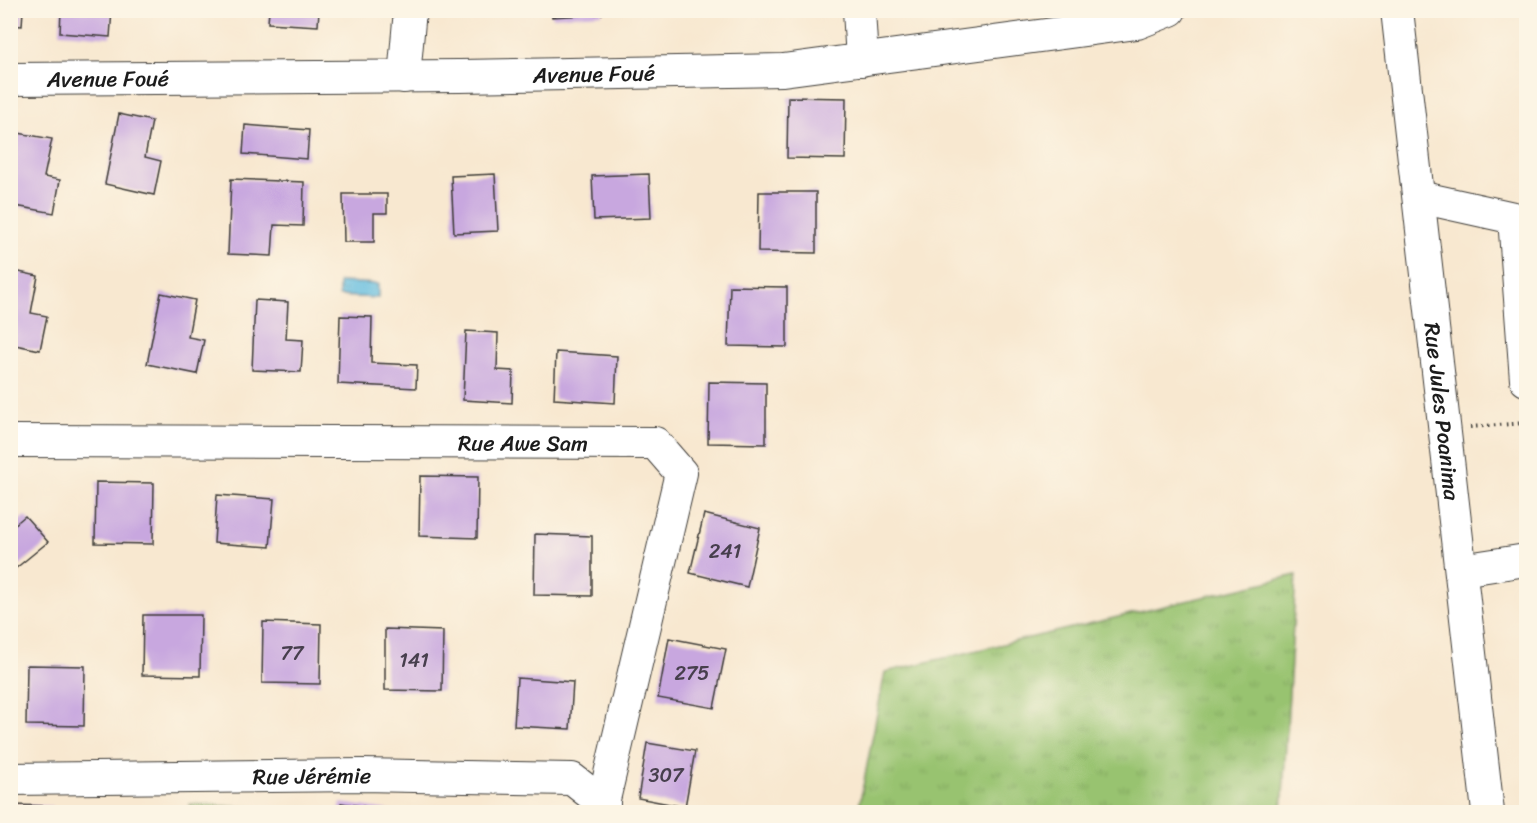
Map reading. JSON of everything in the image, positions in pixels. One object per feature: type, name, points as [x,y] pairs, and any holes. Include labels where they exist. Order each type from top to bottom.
[{"type":"street","points":[[404,77],[410,10]]},
{"type":"street","points":[[860,10],[862,60]]},
{"type":"street","name":"Avenue Foué","points":[[10,79],[404,77],[783,70],[1137,23],[1170,10]]},
{"type":"street","name":"Rue Jules Poanima","points":[[1397,10],[1488,813]]},
{"type":"street","points":[[1419,197],[1514,218],[1527,380]]},
{"type":"street","name":"Rue Awe Sam","points":[[10,441],[655,442],[681,473],[602,808]]},
{"type":"street","points":[[1461,570],[1527,560]]},
{"type":"street","name":"Rue Jérémie","points":[[10,779],[362,775],[572,779],[602,808]]},
{"type":"path","points":[[1445,429],[1527,423]]},
{"type":"green space","points":[[1296,575],[1282,812],[858,812],[885,672]]},
{"type":"green space","points":[[190,804],[311,811],[312,812],[189,812]]},
{"type":"water","points":[[339,282],[378,284],[378,298],[339,296]]},
{"type":"building","points":[[10,10],[23,10],[22,26],[10,25]]},
{"type":"building","points":[[61,10],[112,10],[110,37],[60,33]]},
{"type":"building","points":[[157,10],[215,10],[215,15],[157,14]]},
{"type":"building","points":[[269,10],[319,10],[318,26],[268,23]]},
{"type":"building","points":[[551,10],[602,10],[602,14],[552,17]]},
{"type":"building","points":[[788,97],[846,98],[845,159],[787,158]]},
{"type":"building","points":[[119,114],[152,121],[145,157],[161,161],[154,195],[105,184]]},
{"type":"building","points":[[245,125],[309,130],[307,159],[243,154]]},
{"type":"building","points":[[18,133],[52,139],[44,177],[60,180],[54,213],[10,205],[10,171]]},
{"type":"building","points":[[495,174],[498,231],[454,233],[451,176]]},
{"type":"building","points":[[649,174],[651,218],[594,220],[592,176]]},
{"type":"building","points":[[231,179],[304,182],[303,226],[274,225],[272,256],[228,254]]},
{"type":"building","points":[[759,192],[816,192],[816,253],[758,252]]},
{"type":"building","points":[[343,194],[387,194],[387,213],[374,213],[374,242],[344,242]]},
{"type":"building","points":[[10,270],[38,276],[31,313],[47,316],[40,350],[10,344]]},
{"type":"building","points":[[730,286],[787,287],[787,347],[728,346]]},
{"type":"building","points":[[161,293],[195,300],[188,337],[204,340],[197,374],[147,364]]},
{"type":"building","points":[[255,300],[288,302],[286,339],[303,340],[301,372],[252,370]]},
{"type":"building","points":[[340,316],[372,317],[371,363],[417,365],[416,388],[338,384]]},
{"type":"building","points":[[466,331],[498,333],[497,370],[513,371],[512,403],[463,400]]},
{"type":"building","points":[[556,352],[617,356],[615,403],[554,399]]},
{"type":"building","points":[[709,382],[766,383],[766,444],[708,443]]},
{"type":"building","points":[[420,476],[478,477],[477,538],[419,536]]},
{"type":"building","points":[[96,482],[154,483],[153,544],[95,543]]},
{"type":"building","points":[[217,495],[274,499],[270,547],[214,543]]},
{"type":"building","points":[[704,514],[760,528],[747,587],[690,573]]},
{"type":"building","points":[[25,516],[48,542],[10,573],[10,523],[13,526]]},
{"type":"building","points":[[535,534],[592,536],[592,596],[534,595]]},
{"type":"building","points":[[143,615],[201,615],[200,676],[142,675]]},
{"type":"building","points":[[263,622],[321,624],[320,684],[262,683]]},
{"type":"building","points":[[385,629],[443,631],[442,691],[385,690]]},
{"type":"building","points":[[669,638],[726,649],[714,708],[658,698]]},
{"type":"building","points":[[27,665],[85,666],[84,726],[26,725]]},
{"type":"building","points":[[517,678],[573,682],[570,729],[514,726]]},
{"type":"building","points":[[647,743],[695,751],[685,807],[638,798]]},
{"type":"building","points":[[341,803],[393,811],[393,812],[339,812]]},
{"type":"building","points":[[10,805],[52,806],[52,812],[10,812]]}]
